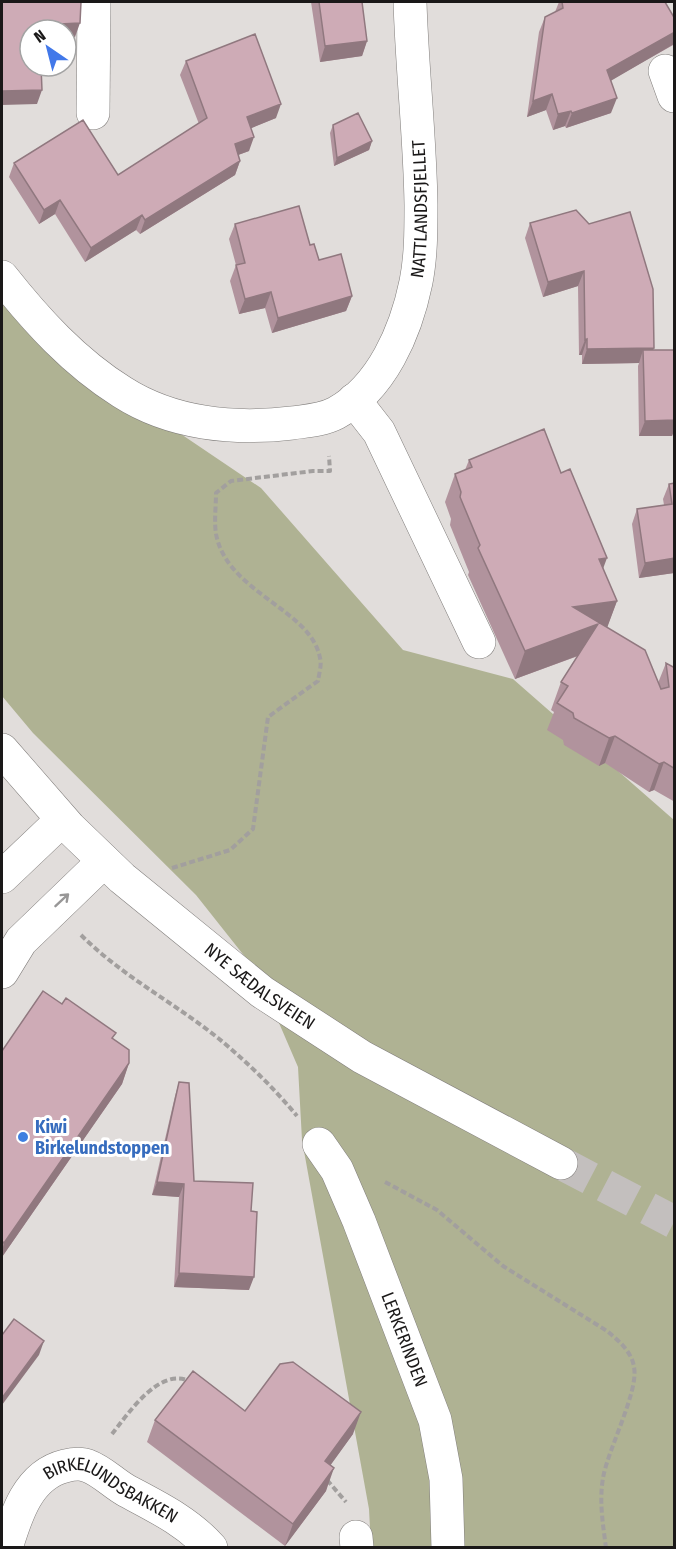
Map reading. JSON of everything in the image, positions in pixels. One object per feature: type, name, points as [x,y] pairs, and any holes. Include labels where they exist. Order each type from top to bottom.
[{"type":"street","points":[[93,113],[94,2]]},
{"type":"street","name":"NATTLANDSFJELLET","points":[[2,277],[51,334],[83,364],[122,393],[178,418],[246,426],[315,420],[335,414],[354,400],[373,380],[392,353],[417,280],[421,234],[420,161],[411,59],[410,2]]},
{"type":"street","points":[[354,400],[379,432],[479,642]]},
{"type":"street","name":"NYE SÆDALSVEIEN","points":[[2,750],[62,820],[113,869],[262,992],[362,1057],[561,1163]]},
{"type":"street","points":[[2,877],[62,820]]},
{"type":"street","points":[[2,972],[21,942],[113,869]]},
{"type":"street","name":"LERKERINDEN","points":[[320,1144],[337,1170],[435,1420],[446,1479],[448,1548]]},
{"type":"street","name":"BIRKELUNDSBAKKEN","points":[[6,1548],[17,1513],[29,1491],[55,1468],[75,1463],[88,1466],[163,1510],[211,1548]]},
{"type":"path","points":[[113,869],[190,864],[230,850],[253,829],[268,717],[318,681],[320,658],[308,632],[243,581],[225,556],[216,534],[216,493],[231,481],[330,471],[330,459]]},
{"type":"path","points":[[80,933],[103,957],[216,1037],[272,1088],[320,1144]]},
{"type":"path","points":[[337,1170],[376,1177],[437,1210],[503,1266],[607,1331],[622,1344],[634,1366],[634,1383],[603,1479],[601,1509],[606,1548]]},
{"type":"path","points":[[88,1466],[108,1438],[150,1391],[172,1379],[186,1379],[192,1383]]},
{"type":"path","points":[[324,1478],[335,1487],[346,1502],[357,1542]]},
{"type":"green space","points":[[2,291],[21,326],[261,488],[403,650],[513,679],[674,820],[674,1547],[371,1547],[369,1509],[302,1140],[298,1067],[257,972],[196,895],[33,733],[2,696]]},
{"type":"building","points":[[2,2],[81,2],[80,23],[78,23],[78,18],[18,18],[18,78],[42,78],[42,90],[2,91]]},
{"type":"building","points":[[319,2],[362,2],[367,41],[325,46]]},
{"type":"building","points":[[562,2],[665,2],[675,19],[675,32],[607,70],[617,98],[572,113],[571,111],[558,114],[552,94],[533,101],[545,17],[563,8]]},
{"type":"building","points":[[255,34],[281,104],[247,117],[254,137],[235,144],[240,161],[145,220],[142,215],[91,248],[60,200],[44,210],[14,163],[83,120],[118,175],[207,118],[186,61]]},
{"type":"building","points":[[358,113],[372,141],[337,158],[333,125]]},
{"type":"building","points":[[299,206],[310,245],[314,244],[319,260],[341,254],[352,296],[278,318],[271,292],[245,299],[236,265],[245,263],[235,224]]},
{"type":"building","points":[[576,210],[589,224],[630,212],[653,289],[654,348],[587,349],[584,271],[548,282],[530,223]]},
{"type":"building","points":[[643,350],[675,350],[675,420],[645,421]]},
{"type":"building","points":[[544,429],[561,473],[570,469],[607,558],[599,559],[617,601],[573,607],[645,650],[661,689],[669,687],[666,663],[675,668],[675,769],[664,762],[659,764],[615,736],[609,738],[574,718],[573,713],[557,703],[568,686],[561,682],[598,624],[525,651],[478,548],[480,545],[460,497],[461,492],[455,474],[472,467],[469,460]]},
{"type":"building","points":[[675,483],[675,558],[645,563],[637,509],[672,504],[669,484]]},
{"type":"building","points":[[43,991],[62,1004],[66,998],[116,1033],[112,1038],[129,1050],[129,1063],[4,1243],[2,1241],[2,1051]]},
{"type":"building","points":[[179,1082],[189,1083],[194,1181],[253,1183],[251,1211],[257,1212],[254,1277],[179,1273],[184,1184],[157,1182]]},
{"type":"building","points":[[14,1319],[44,1341],[2,1398],[2,1335]]},
{"type":"building","points":[[293,1362],[361,1412],[325,1461],[334,1468],[293,1524],[155,1420],[193,1371],[245,1411],[280,1364]]},
{"type":"tunnel","points":[[561,1163],[674,1222]]},
{"type":"place","name":"Kiwi Birkelundstoppen","points":[[23,1137]]}]
